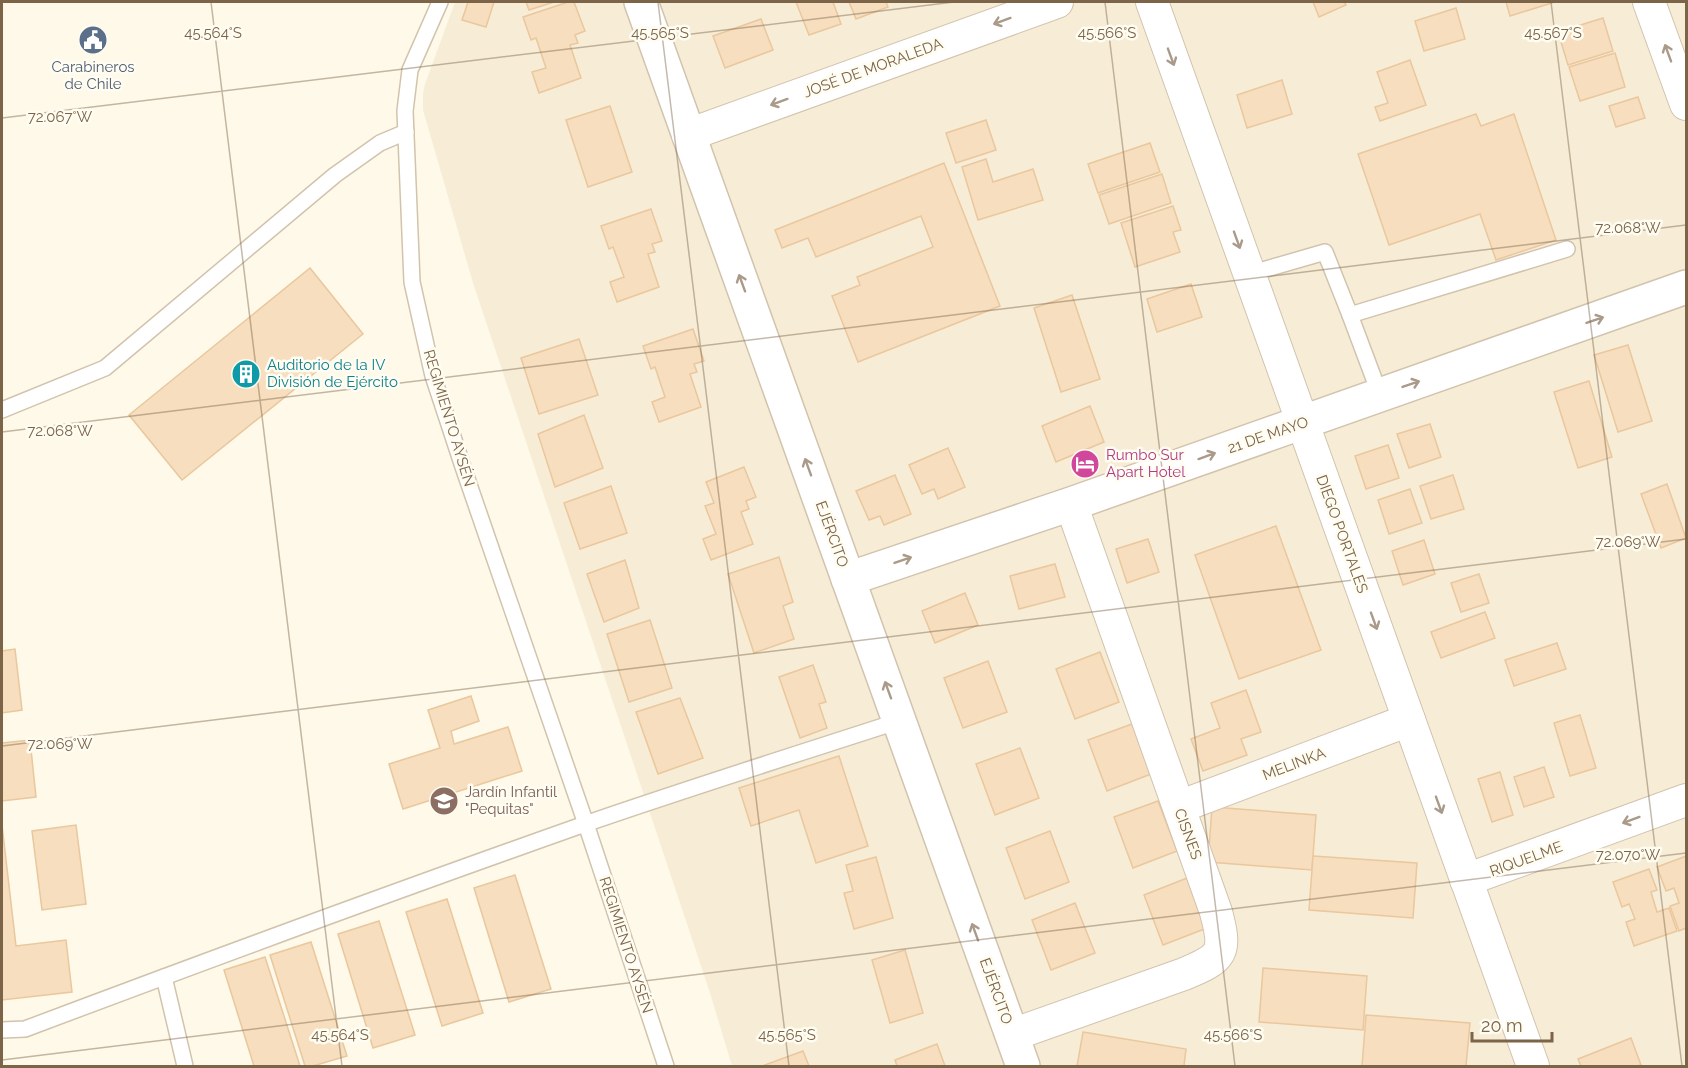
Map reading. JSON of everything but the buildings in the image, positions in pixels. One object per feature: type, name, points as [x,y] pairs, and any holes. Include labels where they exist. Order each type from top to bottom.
[{"type":"street","name":"EJÉRCITO","points":[[641,2],[1023,1066]]},
{"type":"street","name":"JOSÉ DE MORALEDA","points":[[688,135],[1057,2]]},
{"type":"street","name":"DIEGO PORTALES","points":[[1152,2],[1533,1066]]},
{"type":"street","points":[[1649,2],[1686,104]]},
{"type":"street","name":"21 DE MAYO","points":[[848,579],[1071,504],[1686,287]]},
{"type":"street","name":"CISNES","points":[[1012,1035],[1184,974],[1205,965],[1218,955],[1221,946],[1222,933],[1216,912],[1071,504]]},
{"type":"street","name":"MELINKA","points":[[1179,807],[1409,720]]},
{"type":"street","name":"RIQUELME","points":[[1466,880],[1686,800]]},
{"type":"lane","name":"REGIMIENTO AYSÉN","points":[[441,2],[410,70],[405,111],[412,282],[434,376],[463,467],[586,824],[666,1066]]},
{"type":"lane","points":[[2,410],[105,368],[335,175],[380,142],[406,132]]},
{"type":"lane","points":[[1350,315],[1567,249]]},
{"type":"lane","points":[[1249,274],[1325,252],[1380,395]]},
{"type":"lane","points":[[2,1030],[25,1029],[586,824],[899,721]]},
{"type":"lane","points":[[165,977],[185,1066]]},
{"type":"shaded area","points":[[455,2],[1686,2],[1686,1066],[732,1066],[710,993],[473,283],[423,110],[425,84]]},
{"type":"place","name":"Carabineros de Chile","points":[[93,40]]},
{"type":"place","name":"Auditorio de la IV División de Ejército","points":[[246,374]]},
{"type":"place","name":"Rumbo Sur Apart Hotel","points":[[1085,464]]},
{"type":"place","name":"Jardín Infantil \"Pequitas\"","points":[[444,801]]}]
